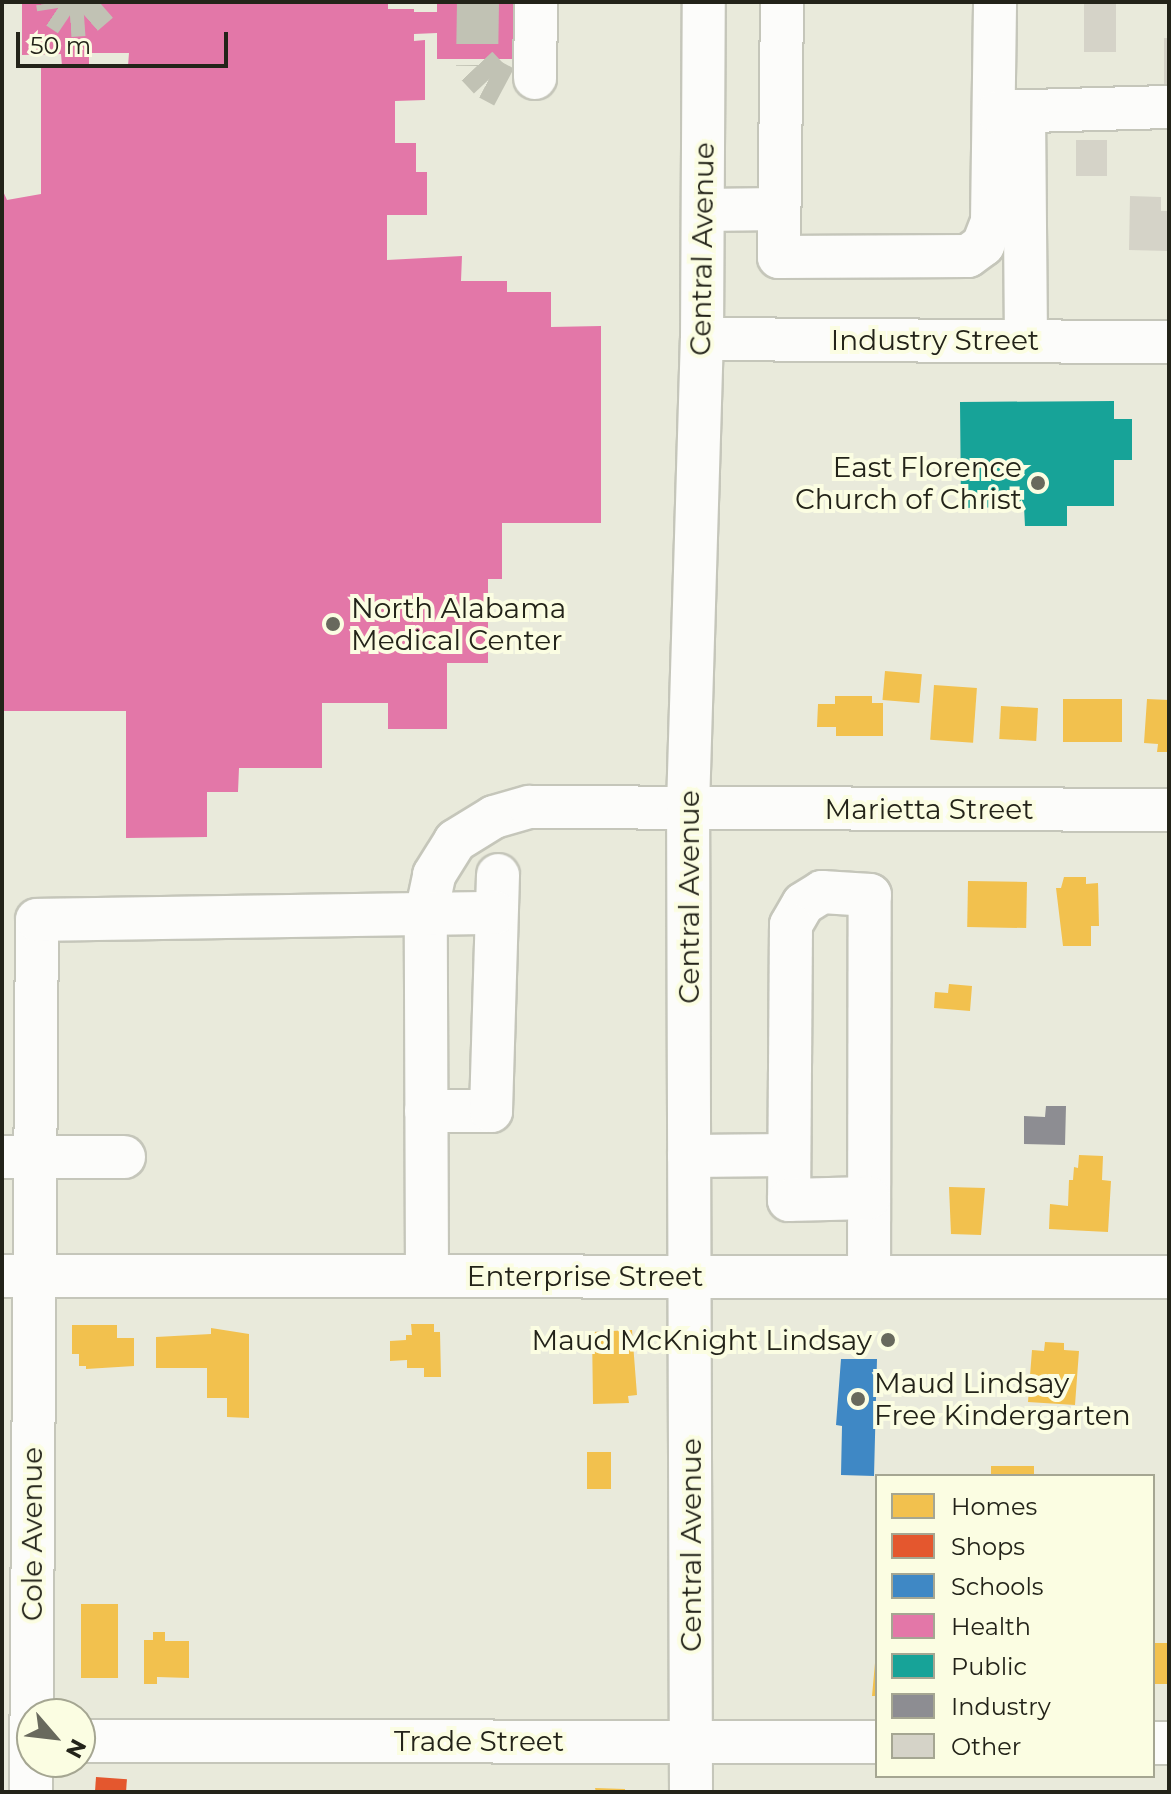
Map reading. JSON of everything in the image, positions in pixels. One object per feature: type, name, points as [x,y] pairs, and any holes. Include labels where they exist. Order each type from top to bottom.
[{"type":"street","points":[[535,78],[536,2]]},
{"type":"street","name":"Central Avenue","points":[[691,1792],[688,807],[702,339],[704,2]]},
{"type":"street","points":[[782,2],[779,257],[968,256],[983,245],[992,221],[1008,112]]},
{"type":"street","points":[[995,2],[1008,112],[1026,341]]},
{"type":"street","points":[[1008,112],[1169,107]]},
{"type":"street","points":[[703,210],[779,209]]},
{"type":"street","name":"Industry Street","points":[[702,339],[1169,342]]},
{"type":"street","name":"Marietta Street","points":[[427,1276],[426,914],[434,875],[455,841],[494,817],[530,807],[1169,810]]},
{"type":"street","points":[[869,1198],[789,1200],[791,925],[803,904],[822,892],[870,895],[869,1277]]},
{"type":"street","points":[[426,914],[497,894],[491,1111],[426,1111]]},
{"type":"street","name":"Cole Avenue","points":[[22,1698],[19,1158],[37,920],[426,914]]},
{"type":"street","points":[[689,1156],[789,1155]]},
{"type":"street","points":[[19,1158],[124,1157]]},
{"type":"street","name":"Enterprise Street","points":[[18,1276],[1169,1277]]},
{"type":"street","name":"Trade Street","points":[[96,1741],[875,1742]]},
{"type":"building: Homes","points":[[885,671],[922,674],[919,703],[882,700]]},
{"type":"building: Homes","points":[[934,685],[977,688],[973,743],[930,740]]},
{"type":"building: Homes","points":[[835,696],[872,696],[872,703],[883,703],[883,736],[836,736],[836,727],[817,727],[818,704],[835,704]]},
{"type":"building: Homes","points":[[1063,699],[1122,699],[1122,742],[1063,742]]},
{"type":"building: Homes","points":[[1147,699],[1169,700],[1169,752],[1157,752],[1158,744],[1144,743]]},
{"type":"building: Homes","points":[[1001,706],[1038,708],[1036,741],[999,739]]},
{"type":"building: Homes","points":[[1064,877],[1086,877],[1086,884],[1098,883],[1099,926],[1091,926],[1091,946],[1063,946],[1056,888],[1061,888]]},
{"type":"building: Homes","points":[[968,881],[1027,882],[1026,928],[967,927]]},
{"type":"building: Homes","points":[[949,984],[972,986],[970,1011],[934,1008],[935,992],[948,993]]},
{"type":"building: Homes","points":[[1079,1155],[1103,1156],[1102,1180],[1111,1181],[1108,1232],[1049,1229],[1050,1204],[1068,1206],[1069,1180],[1073,1180],[1074,1167],[1078,1168]]},
{"type":"building: Homes","points":[[949,1187],[985,1188],[981,1235],[951,1234]]},
{"type":"building: Homes","points":[[411,1324],[434,1324],[434,1332],[440,1332],[441,1377],[424,1377],[424,1368],[407,1368],[407,1360],[390,1361],[390,1341],[406,1340],[406,1335],[412,1335]]},
{"type":"building: Homes","points":[[72,1325],[117,1325],[117,1338],[134,1338],[134,1366],[86,1369],[86,1366],[79,1366],[79,1354],[72,1354]]},
{"type":"building: Homes","points":[[211,1328],[249,1334],[249,1418],[227,1417],[227,1398],[207,1398],[207,1368],[156,1368],[156,1337],[211,1334]]},
{"type":"building: Homes","points":[[632,1330],[637,1395],[628,1396],[629,1403],[593,1404],[592,1332]]},
{"type":"building: Homes","points":[[1045,1342],[1064,1343],[1064,1350],[1079,1351],[1075,1405],[1028,1402],[1032,1350],[1044,1351]]},
{"type":"building: Homes","points":[[587,1452],[611,1452],[611,1489],[587,1489]]},
{"type":"building: Homes","points":[[991,1466],[1034,1466],[1034,1474],[991,1474]]},
{"type":"building: Homes","points":[[81,1604],[118,1604],[118,1678],[81,1678]]},
{"type":"building: Homes","points":[[153,1632],[165,1632],[165,1641],[189,1641],[189,1678],[157,1677],[157,1684],[144,1684],[144,1640],[153,1640]]},
{"type":"building: Homes","points":[[1155,1643],[1168,1643],[1168,1684],[1155,1684]]},
{"type":"building: Homes","points":[[875,1663],[875,1696],[872,1696]]},
{"type":"building: Homes","points":[[595,1788],[625,1789],[625,1792],[596,1792]]},
{"type":"building: Shops","points":[[96,1777],[127,1779],[126,1792],[95,1792]]},
{"type":"building: Schools","name":"Maud Lindsay Free Kindergarten","points":[[841,1359],[877,1359],[874,1476],[841,1475],[842,1426],[836,1425]]},
{"type":"building: Health","points":[[22,2],[388,2],[388,9],[437,12],[437,2],[513,2],[513,59],[437,59],[437,33],[414,34],[414,41],[425,40],[425,100],[395,101],[395,143],[416,143],[416,172],[427,172],[427,215],[387,215],[387,260],[462,256],[461,281],[507,281],[507,292],[551,292],[551,327],[601,326],[601,523],[502,523],[502,579],[488,579],[488,663],[447,663],[447,729],[388,729],[388,703],[322,703],[322,768],[239,768],[238,792],[207,792],[207,837],[126,838],[126,711],[2,711],[2,189],[7,200],[41,194],[41,66],[62,66],[61,54],[22,55]],"holes":[[[89,53],[129,53],[128,66],[89,66]]]},
{"type":"building: Public","name":"East Florence Church of Christ","points":[[1114,401],[1114,419],[1132,419],[1132,460],[1114,460],[1114,506],[1067,506],[1067,526],[1025,526],[1024,507],[961,508],[960,402]]},
{"type":"building: Industry","points":[[1046,1106],[1066,1106],[1065,1145],[1024,1144],[1024,1116],[1045,1117]]},
{"type":"building: Other","points":[[1084,2],[1116,2],[1116,52],[1084,52]]},
{"type":"building: Other","points":[[1164,38],[1169,38],[1169,84],[1164,84]]},
{"type":"building: Other","points":[[1076,140],[1107,140],[1107,176],[1076,176]]},
{"type":"building: Other","points":[[1130,196],[1161,197],[1161,211],[1169,211],[1169,251],[1129,250]]},
{"type":"tunnel","points":[[57,2],[58,8],[70,16],[84,15],[99,2]]},
{"type":"tunnel","points":[[478,2],[477,66],[489,79],[504,87]]},
{"type":"place","name":"East Florence Church of Christ","points":[[1038,483]]},
{"type":"place","name":"North Alabama Medical Center","points":[[333,624]]},
{"type":"place","name":"Maud McKnight Lindsay","points":[[888,1340]]},
{"type":"place","name":"Maud Lindsay Free Kindergarten","points":[[858,1399]]}]
